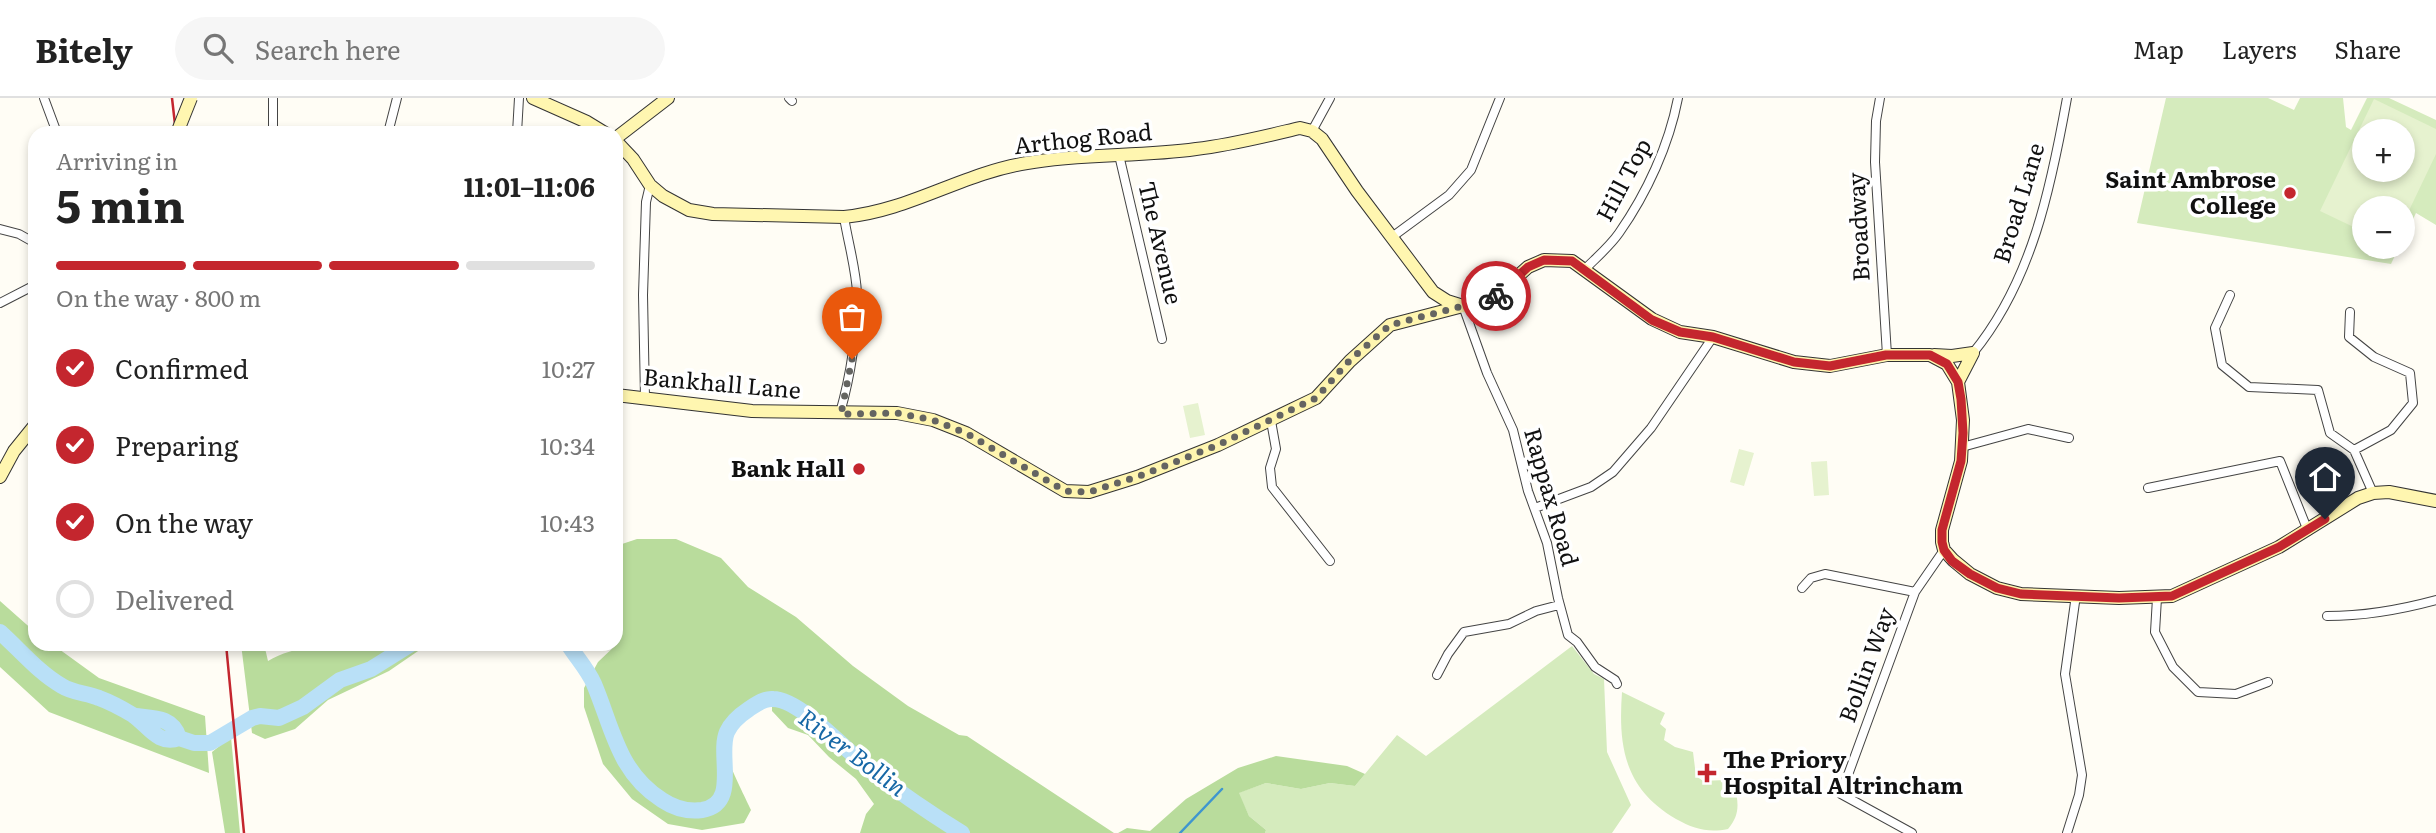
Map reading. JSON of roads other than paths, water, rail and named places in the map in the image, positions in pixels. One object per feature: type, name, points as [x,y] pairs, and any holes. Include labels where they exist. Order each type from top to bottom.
[{"type":"street","points":[[44,98],[54,126]]},
{"type":"street","points":[[180,126],[191,98]]},
{"type":"street","points":[[273,98],[273,126]]},
{"type":"street","points":[[390,126],[397,98]]},
{"type":"street","points":[[517,126],[519,98]]},
{"type":"street","points":[[533,98],[594,126]]},
{"type":"street","points":[[623,134],[668,98]]},
{"type":"street","points":[[1330,98],[1312,131],[1322,139],[1433,292],[1447,301],[1463,306]]},
{"type":"street","points":[[1392,237],[1450,195],[1471,170],[1500,98]]},
{"type":"street","name":"Hill Top","points":[[1586,269],[1619,234],[1648,182],[1672,130],[1678,98]]},
{"type":"street","name":"Broadway","points":[[1880,98],[1876,121],[1875,162],[1886,355]]},
{"type":"street","name":"Broad Lane","points":[[1958,382],[1973,353],[2000,314],[2033,245],[2060,139],[2067,98]]},
{"type":"street","name":"Arthog Road","points":[[623,148],[650,185],[677,205],[700,212],[844,217],[905,205],[1009,166],[1051,159],[1196,150],[1300,128],[1312,131]]},
{"type":"street","name":"The Avenue","points":[[1119,155],[1162,339]]},
{"type":"street","points":[[645,398],[643,295],[646,202],[650,185]]},
{"type":"street","points":[[841,414],[855,341],[857,291],[844,217]]},
{"type":"street","points":[[0,229],[28,239]]},
{"type":"street","name":"Bankhall Lane","points":[[623,395],[752,411],[897,413],[933,420],[966,433],[1065,491],[1089,492],[1161,467],[1271,421],[1316,398],[1350,360],[1390,325],[1463,306],[1477,307],[1489,302],[1528,267],[1544,260],[1572,261],[1652,320],[1680,332],[1713,337],[1794,362],[1830,366],[1886,355],[1952,356],[1973,353]]},
{"type":"street","points":[[0,303],[28,289]]},
{"type":"street","points":[[2230,295],[2215,328],[2222,365],[2249,387],[2318,390],[2330,433],[2354,450],[2373,493]]},
{"type":"street","name":"Rappax Road","points":[[1463,306],[1487,373],[1513,430],[1547,543],[1568,635],[1577,642],[1595,667],[1617,684]]},
{"type":"street","points":[[2350,312],[2350,337],[2374,357],[2410,373],[2413,403],[2391,430],[2354,450]]},
{"type":"street","points":[[1535,508],[1591,487],[1613,472],[1651,428],[1713,337]]},
{"type":"street","points":[[1930,355],[1947,364],[1958,382],[1963,420],[1958,472],[1942,530],[1944,550],[1952,561],[1970,574],[1997,588],[2021,594],[2157,598],[2185,591],[2308,531],[2342,506],[2373,493],[2404,494],[2436,501]]},
{"type":"street","points":[[1271,421],[1276,449],[1270,468],[1272,487],[1330,561]]},
{"type":"street","points":[[1962,447],[2028,429],[2068,438]]},
{"type":"street","points":[[0,477],[14,450],[28,433]]},
{"type":"street","points":[[2148,488],[2280,461],[2308,531]]},
{"type":"street","name":"Bollin Way","points":[[1912,833],[1841,794],[1914,592],[1944,550]]},
{"type":"street","name":"Bollin Way","points":[[1802,588],[1816,575],[1834,575],[1914,592]]},
{"type":"street","points":[[2067,833],[2079,795],[2082,775],[2065,674],[2076,595]]},
{"type":"street","points":[[2157,598],[2155,632],[2173,667],[2198,692],[2236,694],[2268,682]]},
{"type":"street","points":[[2327,616],[2392,612],[2436,600]]},
{"type":"street","points":[[1437,676],[1448,654],[1464,632],[1509,624],[1536,611],[1559,605]]},
{"type":"waterway","name":"River Bollin","points":[[0,632],[38,668],[62,686],[121,708],[159,737],[172,740],[179,738]]},
{"type":"waterway","name":"River Bollin","points":[[136,716],[168,722],[179,738],[194,743],[210,743],[252,718],[279,718],[303,707],[340,680],[371,669],[400,651]]},
{"type":"waterway","name":"River Bollin","points":[[573,651],[591,679],[626,763],[647,789],[671,805],[681,809],[702,810],[714,806],[721,799],[727,732],[733,722],[754,706],[773,699],[784,701],[810,717],[870,770],[962,833]]},
{"type":"waterway","points":[[1180,833],[1222,789]]},
{"type":"railway","points":[[172,98],[175,126]]},
{"type":"railway","points":[[227,651],[244,833]]},
{"type":"place","name":"Saint Ambrose College","points":[[2290,193]]},
{"type":"place","name":"Bank Hall","points":[[859,469]]},
{"type":"place","name":"The Priory Hospital Altrincham","points":[[1707,773]]}]
